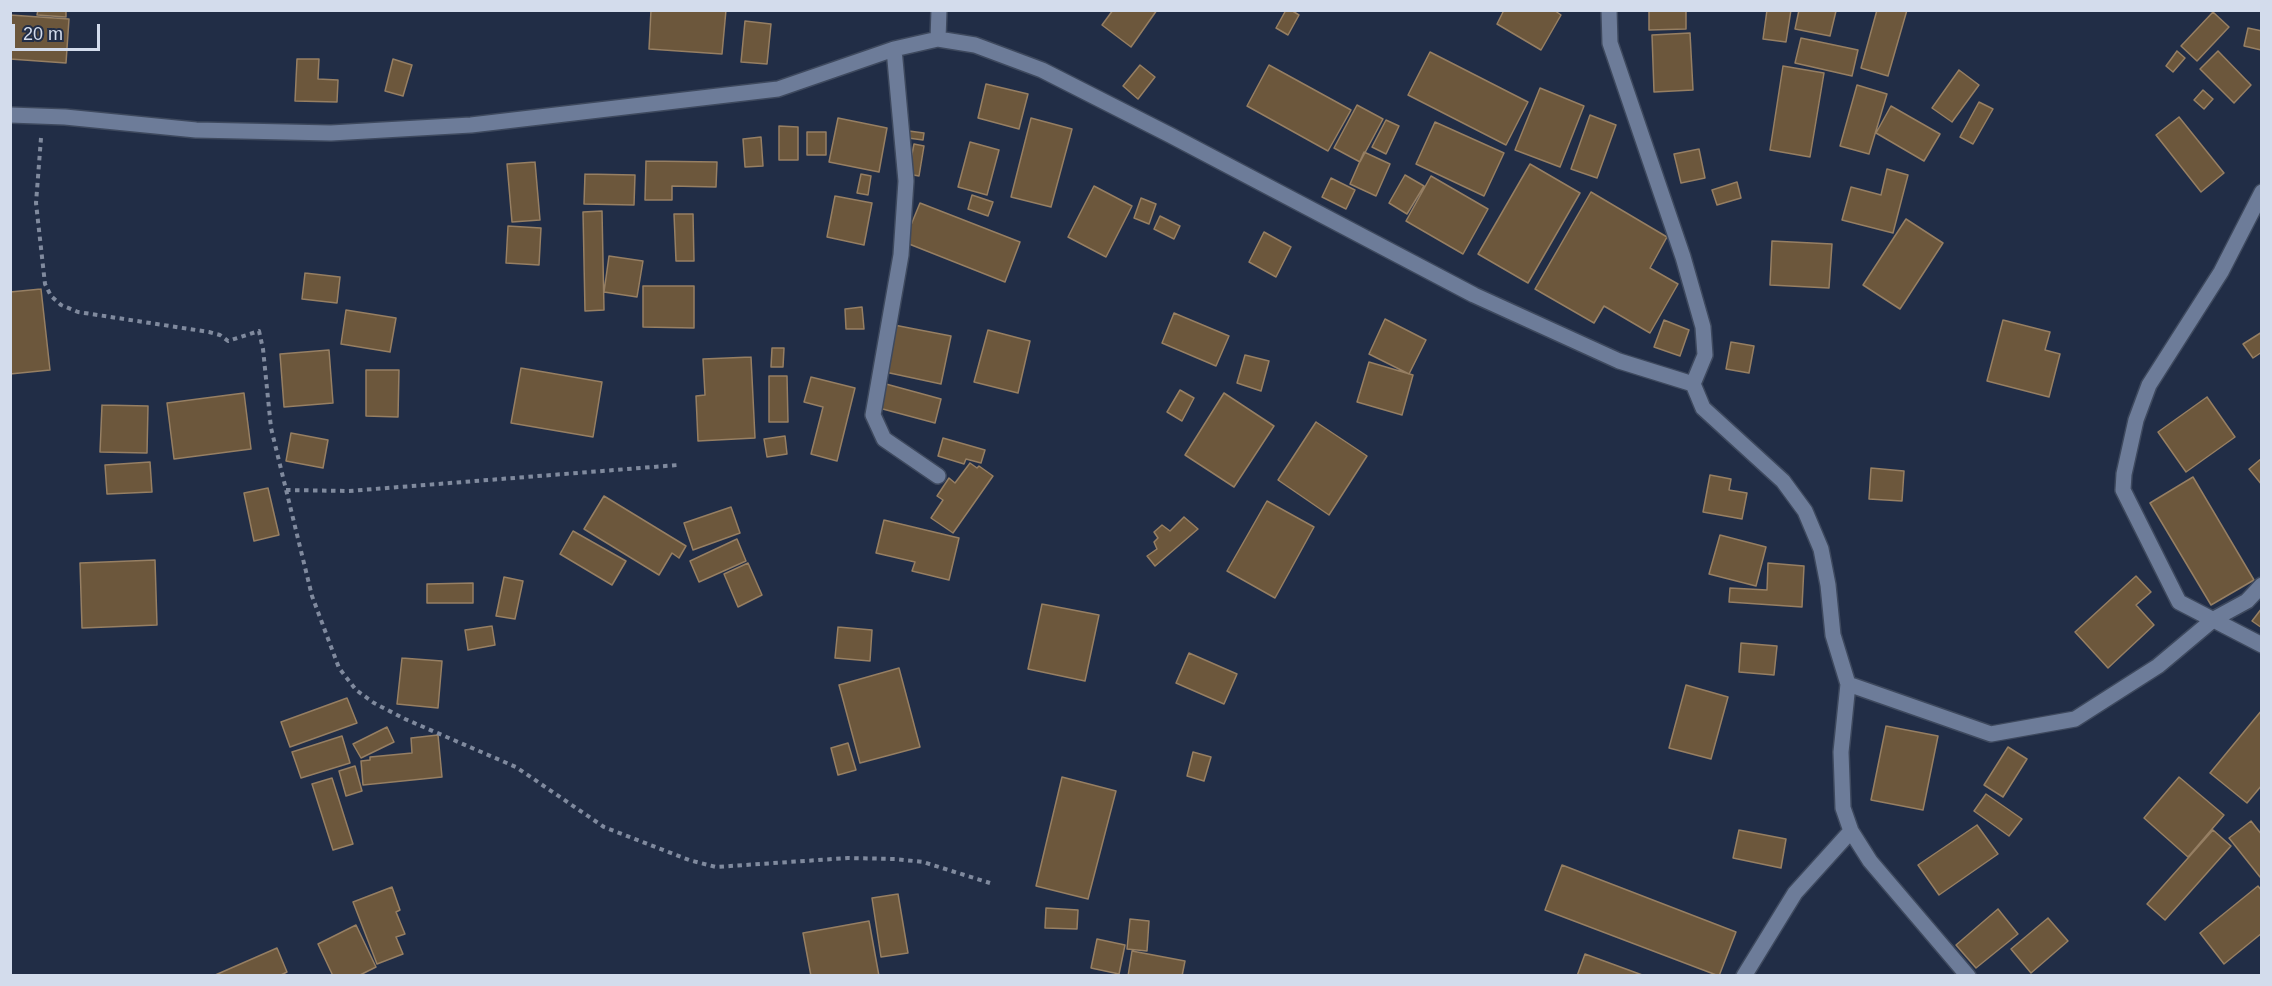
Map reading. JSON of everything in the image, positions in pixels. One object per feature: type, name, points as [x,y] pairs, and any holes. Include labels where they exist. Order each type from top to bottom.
[{"type":"street","points":[[938,39],[939,10]]},
{"type":"street","points":[[1610,10],[1610,43],[1683,258],[1703,327],[1706,355],[1693,384],[1703,408],[1783,481],[1805,511],[1821,549],[1828,585],[1833,635],[1848,684],[1841,752],[1843,808],[1851,831],[1870,861],[1968,975]]},
{"type":"street","points":[[10,115],[196,130],[331,133],[471,125],[778,89],[894,49],[938,39],[975,45],[1042,70],[1474,295],[1619,361],[1693,384]]},
{"type":"street","points":[[894,49],[906,181],[901,255],[873,415],[884,439],[938,476]]},
{"type":"street","points":[[2262,192],[2221,272],[2149,385],[2136,420],[2124,474],[2123,490],[2179,602],[2262,645]]},
{"type":"street","points":[[1848,684],[1991,734],[2075,719],[2158,666],[2214,619],[2247,601],[2262,585]]},
{"type":"street","points":[[1743,975],[1795,893],[1851,831]]},
{"type":"path","points":[[42,116],[36,203],[45,284],[51,296],[61,305],[78,312],[209,332],[220,335],[228,341],[259,331],[271,428],[312,596],[339,668],[356,690],[374,704],[405,719],[516,767],[604,827],[689,860],[716,867],[848,858],[895,859],[923,862],[990,884]]},
{"type":"path","points":[[286,490],[349,491],[678,465]]},
{"type":"building","points":[[38,10],[66,10],[66,17],[37,15]]},
{"type":"building","points":[[651,10],[726,10],[722,54],[649,49]]},
{"type":"building","points":[[1113,10],[1157,10],[1131,47],[1102,25]]},
{"type":"building","points":[[1286,10],[1299,15],[1288,35],[1276,28]]},
{"type":"building","points":[[1504,10],[1554,10],[1561,15],[1541,50],[1497,24]]},
{"type":"building","points":[[1649,10],[1686,10],[1686,29],[1649,30]]},
{"type":"building","points":[[1767,10],[1791,10],[1786,42],[1763,39]]},
{"type":"building","points":[[1799,10],[1836,11],[1830,36],[1795,29]]},
{"type":"building","points":[[1877,10],[1907,10],[1888,76],[1861,68]]},
{"type":"building","points":[[2213,12],[2229,27],[2197,61],[2181,46]]},
{"type":"building","points":[[10,15],[69,19],[66,63],[10,59]]},
{"type":"building","points":[[745,21],[771,24],[767,64],[741,62]]},
{"type":"building","points":[[2248,28],[2262,31],[2261,50],[2244,46]]},
{"type":"building","points":[[1690,33],[1693,90],[1654,92],[1652,35]]},
{"type":"building","points":[[1801,38],[1858,50],[1852,76],[1795,63]]},
{"type":"building","points":[[2177,51],[2185,58],[2173,72],[2166,66]]},
{"type":"building","points":[[2218,51],[2251,85],[2234,103],[2200,69]]},
{"type":"building","points":[[1430,52],[1528,102],[1506,145],[1408,95]]},
{"type":"building","points":[[297,59],[319,59],[318,79],[338,80],[337,102],[295,101]]},
{"type":"building","points":[[393,59],[412,65],[403,96],[385,91]]},
{"type":"building","points":[[1140,65],[1155,77],[1138,99],[1123,86]]},
{"type":"building","points":[[1269,65],[1351,110],[1328,151],[1247,106]]},
{"type":"building","points":[[1783,66],[1824,73],[1810,157],[1770,150]]},
{"type":"building","points":[[1959,70],[1979,85],[1952,122],[1932,108]]},
{"type":"building","points":[[986,84],[1028,94],[1019,129],[978,118]]},
{"type":"building","points":[[1857,85],[1887,94],[1869,154],[1840,146]]},
{"type":"building","points":[[1540,88],[1584,106],[1560,167],[1515,150]]},
{"type":"building","points":[[2203,90],[2213,99],[2204,109],[2194,100]]},
{"type":"building","points":[[1979,102],[1993,109],[1973,144],[1960,137]]},
{"type":"building","points":[[1357,105],[1383,119],[1360,162],[1334,148]]},
{"type":"building","points":[[1891,106],[1940,134],[1924,161],[1876,133]]},
{"type":"building","points":[[1590,115],[1616,125],[1597,178],[1571,169]]},
{"type":"building","points":[[2179,117],[2224,173],[2201,192],[2156,135]]},
{"type":"building","points":[[838,118],[887,128],[879,172],[829,162]]},
{"type":"building","points":[[1031,118],[1072,129],[1051,207],[1011,197]]},
{"type":"building","points":[[1386,120],[1399,126],[1386,154],[1372,147]]},
{"type":"building","points":[[1435,122],[1504,153],[1484,196],[1416,164]]},
{"type":"building","points":[[779,126],[798,127],[798,160],[779,160]]},
{"type":"building","points":[[909,131],[924,133],[923,140],[908,138]]},
{"type":"building","points":[[807,132],[826,132],[826,155],[807,155]]},
{"type":"building","points":[[761,137],[763,166],[745,167],[743,139]]},
{"type":"building","points":[[970,142],[999,150],[987,195],[958,187]]},
{"type":"building","points":[[914,144],[924,146],[919,176],[908,174]]},
{"type":"building","points":[[1699,149],[1705,178],[1681,183],[1674,154]]},
{"type":"building","points":[[1364,152],[1390,164],[1376,196],[1350,184]]},
{"type":"building","points":[[646,161],[717,162],[716,187],[672,186],[672,200],[645,200]]},
{"type":"building","points":[[535,162],[540,220],[512,222],[507,164]]},
{"type":"building","points":[[1530,164],[1580,193],[1528,283],[1478,254]]},
{"type":"building","points":[[1887,169],[1908,175],[1893,233],[1842,220],[1851,187],[1881,195]]},
{"type":"building","points":[[585,174],[635,175],[634,205],[584,204]]},
{"type":"building","points":[[861,174],[871,176],[868,195],[857,193]]},
{"type":"building","points":[[1405,175],[1424,186],[1407,214],[1389,203]]},
{"type":"building","points":[[1431,176],[1488,209],[1463,254],[1406,221]]},
{"type":"building","points":[[1331,178],[1355,190],[1346,209],[1322,197]]},
{"type":"building","points":[[1737,182],[1741,198],[1717,205],[1712,190]]},
{"type":"building","points":[[1094,186],[1132,206],[1106,257],[1068,237]]},
{"type":"building","points":[[1591,192],[1667,237],[1650,268],[1678,284],[1650,333],[1604,306],[1594,323],[1535,289]]},
{"type":"building","points":[[972,195],[993,202],[988,216],[968,209]]},
{"type":"building","points":[[835,196],[872,203],[864,245],[827,237]]},
{"type":"building","points":[[1141,198],[1156,204],[1149,224],[1134,218]]},
{"type":"building","points":[[920,203],[1020,242],[1005,282],[904,242]]},
{"type":"building","points":[[602,211],[604,310],[585,311],[583,212]]},
{"type":"building","points":[[674,214],[693,214],[694,261],[676,261]]},
{"type":"building","points":[[1160,216],[1180,226],[1174,239],[1154,229]]},
{"type":"building","points":[[1906,219],[1943,243],[1900,309],[1863,285]]},
{"type":"building","points":[[508,226],[541,228],[539,265],[506,263]]},
{"type":"building","points":[[1264,232],[1291,247],[1276,277],[1249,262]]},
{"type":"building","points":[[1772,241],[1832,244],[1829,288],[1770,285]]},
{"type":"building","points":[[609,256],[643,261],[637,297],[604,292]]},
{"type":"building","points":[[305,273],[340,277],[337,303],[302,299]]},
{"type":"building","points":[[643,286],[694,286],[694,328],[643,327]]},
{"type":"building","points":[[41,289],[50,370],[10,374],[10,292]]},
{"type":"building","points":[[862,307],[864,329],[846,329],[845,309]]},
{"type":"building","points":[[346,310],[396,318],[390,352],[341,344]]},
{"type":"building","points":[[1174,313],[1229,336],[1216,366],[1162,343]]},
{"type":"building","points":[[1385,319],[1426,340],[1409,374],[1369,354]]},
{"type":"building","points":[[1664,320],[1689,330],[1680,356],[1654,347]]},
{"type":"building","points":[[2003,320],[2050,332],[2045,350],[2060,354],[2049,397],[1987,381]]},
{"type":"building","points":[[894,325],[951,336],[941,384],[885,372]]},
{"type":"building","points":[[988,330],[1030,341],[1018,393],[974,382]]},
{"type":"building","points":[[2262,332],[2262,352],[2253,358],[2243,344]]},
{"type":"building","points":[[1731,342],[1754,346],[1749,373],[1726,369]]},
{"type":"building","points":[[772,348],[784,348],[783,367],[771,367]]},
{"type":"building","points":[[329,350],[333,403],[284,407],[280,354]]},
{"type":"building","points":[[1245,355],[1269,361],[1261,391],[1237,383]]},
{"type":"building","points":[[751,357],[755,438],[698,441],[696,396],[705,395],[703,359]]},
{"type":"building","points":[[1369,362],[1413,375],[1402,415],[1357,402]]},
{"type":"building","points":[[521,368],[602,382],[593,437],[511,423]]},
{"type":"building","points":[[366,370],[399,370],[398,417],[366,416]]},
{"type":"building","points":[[769,376],[787,376],[788,422],[769,422]]},
{"type":"building","points":[[811,377],[855,388],[837,461],[811,454],[823,407],[804,402]]},
{"type":"building","points":[[886,384],[941,399],[935,423],[879,408]]},
{"type":"building","points":[[1180,390],[1194,398],[1182,421],[1167,412]]},
{"type":"building","points":[[244,393],[251,449],[174,459],[167,403]]},
{"type":"building","points":[[1224,393],[1274,426],[1234,487],[1185,455]]},
{"type":"building","points":[[2207,397],[2235,437],[2186,472],[2158,432]]},
{"type":"building","points":[[102,405],[148,406],[147,453],[100,452]]},
{"type":"building","points":[[1316,422],[1367,456],[1329,515],[1278,480]]},
{"type":"building","points":[[291,433],[328,440],[323,468],[286,461]]},
{"type":"building","points":[[785,436],[787,454],[767,457],[764,439]]},
{"type":"building","points":[[943,438],[985,450],[981,463],[966,459],[964,464],[938,456]]},
{"type":"building","points":[[2262,458],[2262,485],[2249,469]]},
{"type":"building","points":[[150,462],[152,492],[107,494],[105,465]]},
{"type":"building","points":[[970,463],[977,468],[979,466],[993,476],[953,533],[931,518],[943,500],[937,496],[949,478],[955,483]]},
{"type":"building","points":[[1871,468],[1904,471],[1902,501],[1869,499]]},
{"type":"building","points":[[1710,475],[1731,479],[1729,490],[1747,493],[1742,519],[1703,512]]},
{"type":"building","points":[[2193,477],[2254,580],[2211,605],[2150,503]]},
{"type":"building","points":[[268,488],[279,535],[254,541],[244,493]]},
{"type":"building","points":[[604,496],[686,546],[679,558],[672,553],[659,575],[584,529]]},
{"type":"building","points":[[1267,501],[1314,527],[1275,598],[1227,571]]},
{"type":"building","points":[[731,507],[740,533],[693,550],[684,523]]},
{"type":"building","points":[[1184,517],[1198,529],[1155,566],[1147,556],[1157,549],[1154,542],[1158,538],[1154,532],[1162,525],[1170,531]]},
{"type":"building","points":[[884,520],[959,538],[949,580],[912,571],[915,562],[876,553]]},
{"type":"building","points":[[573,531],[626,561],[612,585],[560,554]]},
{"type":"building","points":[[1720,535],[1766,547],[1756,586],[1709,574]]},
{"type":"building","points":[[737,539],[746,561],[699,582],[690,561]]},
{"type":"building","points":[[155,560],[157,625],[82,628],[80,563]]},
{"type":"building","points":[[748,563],[762,595],[738,607],[724,574]]},
{"type":"building","points":[[1768,563],[1804,566],[1802,607],[1729,602],[1730,588],[1767,590]]},
{"type":"building","points":[[2136,576],[2151,592],[2136,605],[2154,625],[2108,668],[2075,632]]},
{"type":"building","points":[[504,577],[523,581],[515,619],[496,616]]},
{"type":"building","points":[[473,583],[473,603],[427,603],[427,584]]},
{"type":"building","points":[[1042,604],[1099,615],[1085,681],[1028,669]]},
{"type":"building","points":[[2262,608],[2262,628],[2252,621]]},
{"type":"building","points":[[492,626],[495,645],[468,650],[465,630]]},
{"type":"building","points":[[838,627],[872,630],[870,661],[835,658]]},
{"type":"building","points":[[1741,643],[1777,646],[1774,675],[1739,672]]},
{"type":"building","points":[[1189,653],[1237,674],[1224,704],[1176,683]]},
{"type":"building","points":[[402,658],[442,661],[438,708],[397,704]]},
{"type":"building","points":[[899,668],[920,747],[860,763],[839,685]]},
{"type":"building","points":[[1686,685],[1728,697],[1711,759],[1669,748]]},
{"type":"building","points":[[347,698],[357,723],[290,747],[281,722]]},
{"type":"building","points":[[2262,710],[2262,785],[2247,803],[2210,773]]},
{"type":"building","points":[[1886,726],[1938,736],[1923,810],[1871,800]]},
{"type":"building","points":[[387,727],[394,742],[361,758],[353,744]]},
{"type":"building","points":[[438,735],[442,777],[363,785],[361,761],[370,760],[370,757],[412,753],[411,738]]},
{"type":"building","points":[[342,736],[350,763],[301,778],[292,752]]},
{"type":"building","points":[[848,743],[856,770],[838,775],[831,748]]},
{"type":"building","points":[[2008,747],[2027,759],[2003,797],[1984,785]]},
{"type":"building","points":[[1193,752],[1211,757],[1204,781],[1187,776]]},
{"type":"building","points":[[355,766],[362,791],[346,796],[339,771]]},
{"type":"building","points":[[1062,777],[1116,791],[1088,899],[1036,886]]},
{"type":"building","points":[[2179,777],[2224,815],[2188,857],[2144,818]]},
{"type":"building","points":[[332,778],[353,844],[333,850],[312,784]]},
{"type":"building","points":[[1986,794],[2022,819],[2009,836],[1974,811]]},
{"type":"building","points":[[2251,821],[2262,835],[2262,876],[2260,877],[2229,838]]},
{"type":"building","points":[[1977,825],[1998,854],[1939,895],[1918,865]]},
{"type":"building","points":[[1739,830],[1786,839],[1781,868],[1733,858]]},
{"type":"building","points":[[2213,830],[2231,846],[2165,920],[2147,904]]},
{"type":"building","points":[[1562,865],[1736,932],[1719,976],[1545,910]]},
{"type":"building","points":[[2258,886],[2262,891],[2262,933],[2224,964],[2200,933]]},
{"type":"building","points":[[392,887],[400,910],[396,912],[405,934],[396,937],[403,954],[377,964],[353,902]]},
{"type":"building","points":[[898,894],[908,953],[881,957],[872,898]]},
{"type":"building","points":[[1046,908],[1078,910],[1077,929],[1045,928]]},
{"type":"building","points":[[1998,909],[2018,934],[1976,968],[1956,945]]},
{"type":"building","points":[[2048,918],[2068,941],[2031,973],[2011,949]]},
{"type":"building","points":[[1130,919],[1149,921],[1147,951],[1127,949]]},
{"type":"building","points":[[869,921],[879,976],[811,976],[803,933]]},
{"type":"building","points":[[356,925],[376,967],[358,976],[333,976],[318,944]]},
{"type":"building","points":[[1097,939],[1125,945],[1119,974],[1091,968]]},
{"type":"building","points":[[277,948],[287,972],[279,976],[213,976]]},
{"type":"building","points":[[1132,951],[1185,961],[1182,976],[1128,976]]},
{"type":"building","points":[[1585,954],[1645,976],[1577,976]]}]
